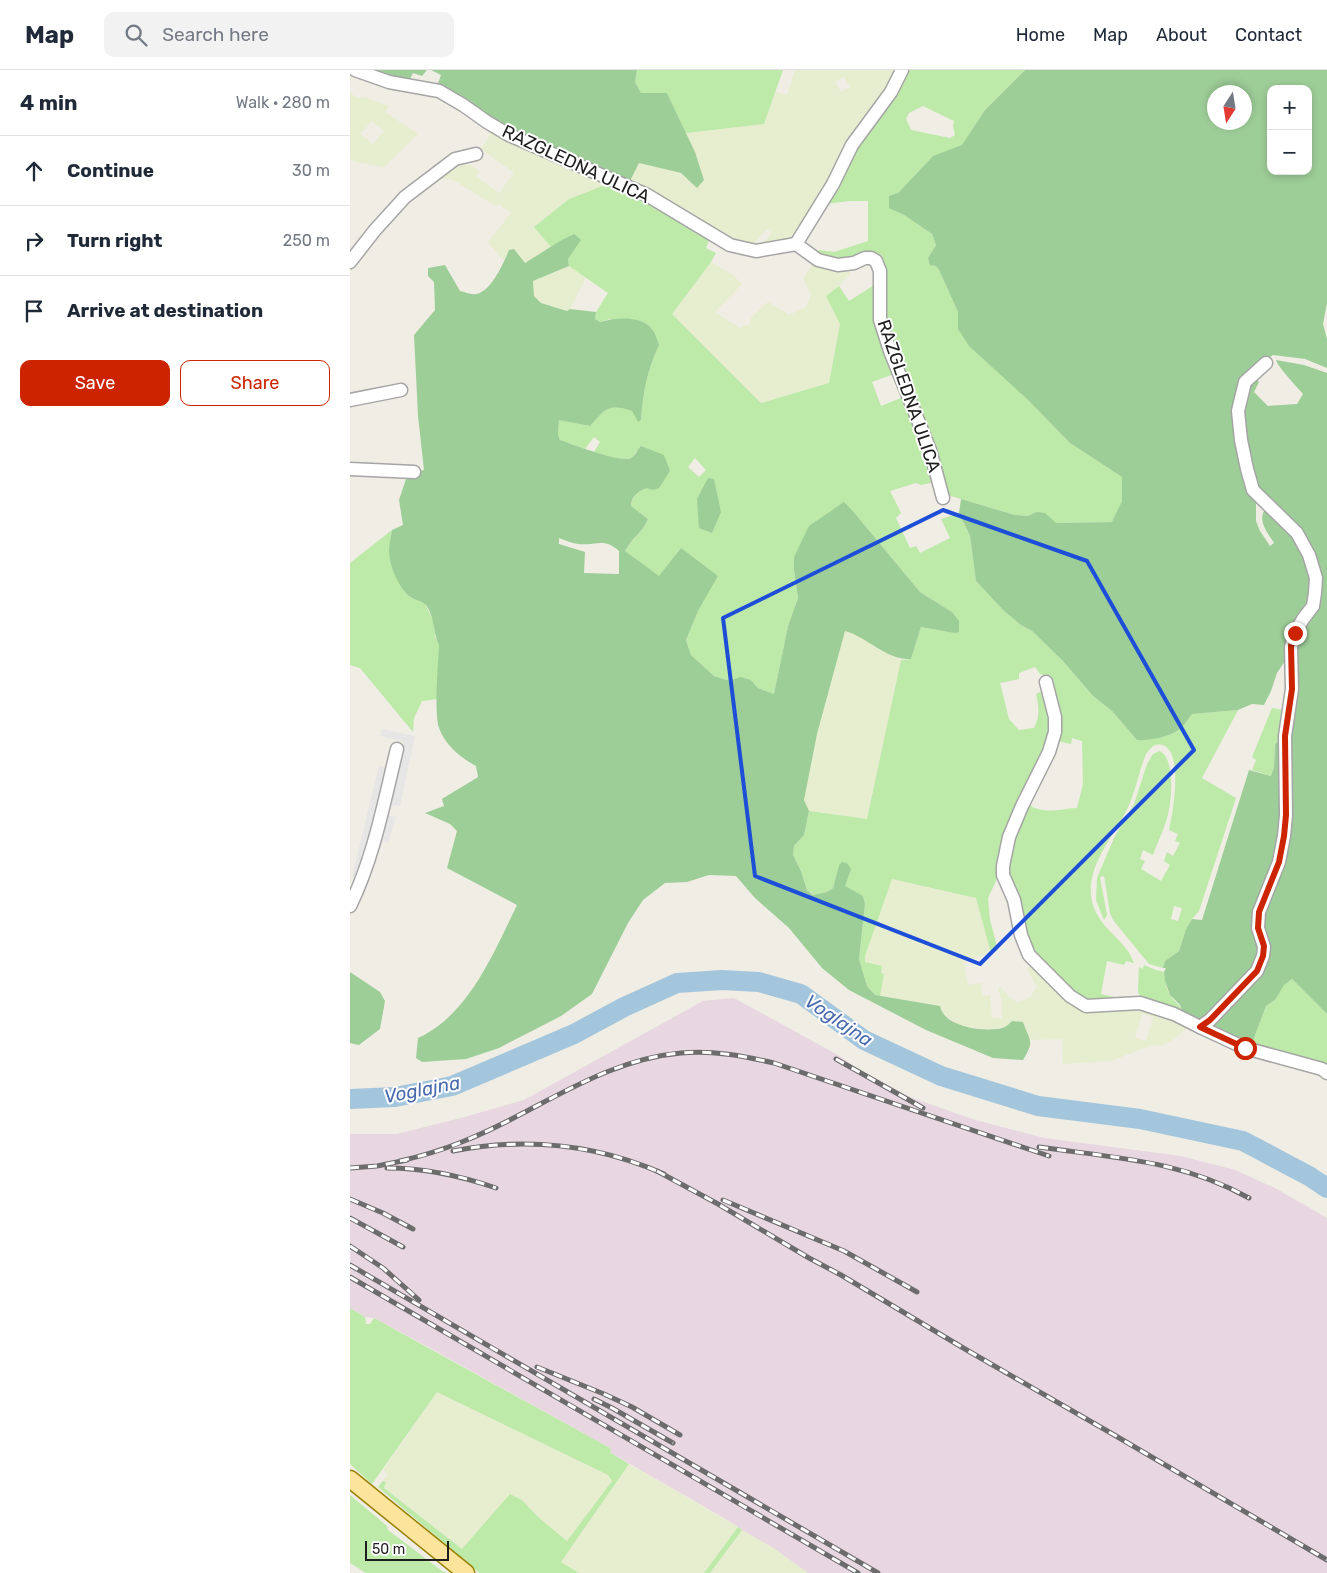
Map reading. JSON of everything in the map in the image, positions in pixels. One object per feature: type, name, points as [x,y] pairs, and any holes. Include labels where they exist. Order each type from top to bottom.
[{"type":"main road","points":[[350,1479],[466,1573]]},
{"type":"street","name":"RAZGLEDNA ULICA","points":[[355,70],[389,82],[438,91],[509,134],[647,195],[730,245],[756,251],[796,244],[818,260],[838,265],[854,263],[865,258],[871,258],[876,261],[880,271],[880,320],[890,351],[930,450],[943,498]]},
{"type":"street","points":[[796,244],[833,184],[852,145],[891,92],[902,70]]},
{"type":"street","points":[[350,262],[375,230],[406,197],[455,159],[476,154]]},
{"type":"street","points":[[1200,1027],[1210,1020],[1257,971],[1263,956],[1264,946],[1258,928],[1259,912],[1279,862],[1286,815],[1285,736],[1292,689],[1291,646],[1295,633],[1313,606],[1315,593],[1316,578],[1309,555],[1297,533],[1253,490],[1245,459],[1238,411],[1246,382],[1266,363]]},
{"type":"street","points":[[350,400],[401,390]]},
{"type":"street","points":[[350,469],[414,472]]},
{"type":"street","points":[[1046,682],[1055,717],[1055,732],[1049,752],[1009,837],[1003,866],[1003,876],[1014,900],[1021,935],[1029,955],[1070,996],[1086,1006],[1140,1003],[1174,1014],[1245,1048],[1322,1069],[1327,1073]]},
{"type":"street","points":[[350,906],[361,883],[374,843],[397,749]]},
{"type":"highlighted area","points":[[943,510],[1087,561],[1194,750],[980,964],[755,876],[723,618]]},
{"type":"shaded area","points":[[382,729],[415,736],[400,806],[390,804],[404,742],[381,736]]},
{"type":"shaded area","points":[[379,766],[387,768],[360,879],[352,877]]},
{"type":"shaded area","points":[[388,815],[396,817],[388,843],[380,840]]},
{"type":"shaded area","points":[[734,998],[838,1055],[862,1072],[910,1097],[972,1119],[1044,1138],[1181,1156],[1235,1170],[1275,1188],[1327,1218],[1327,1573],[808,1573],[736,1525],[611,1453],[610,1448],[430,1348],[374,1318],[365,1317],[350,1308],[350,1134],[397,1134],[524,1100],[703,1001]]},
{"type":"green space","points":[[362,70],[427,70],[422,76],[413,73],[409,81]]},
{"type":"green space","points":[[431,70],[637,70],[635,82],[641,93],[667,93],[695,152],[704,180],[697,188],[681,173],[639,163],[629,183],[512,134],[437,86],[441,75]]},
{"type":"green space","points":[[637,70],[783,70],[764,124],[686,133],[667,93],[641,93],[635,82]]},
{"type":"green space","points":[[795,70],[900,70],[834,178],[791,240],[759,247],[772,233],[767,229],[752,246],[734,243],[629,183],[639,163],[681,173],[697,188],[704,180],[695,152],[686,133],[764,124],[776,92],[787,95]],"holes":[[[844,77],[850,87],[841,92],[835,82]]]},
{"type":"green space","points":[[905,70],[1025,70],[985,110],[962,146],[933,156],[898,193],[889,207],[932,234],[936,245],[928,258],[930,264],[936,266],[939,270],[958,312],[958,329],[1070,443],[1122,477],[1122,501],[1113,522],[1055,523],[1036,512],[1028,516],[1015,515],[944,494],[884,323],[880,262],[846,262],[814,255],[819,250],[834,252],[868,241],[868,201],[825,204],[848,159]],"holes":[[[923,106],[954,121],[955,135],[950,138],[911,130],[906,119],[909,113]]]},
{"type":"green space","points":[[1025,70],[1327,70],[1327,303],[1323,324],[1327,339],[1327,368],[1305,359],[1273,355],[1257,365],[1237,410],[1256,501],[1256,521],[1260,531],[1270,546],[1274,543],[1266,531],[1263,522],[1262,517],[1266,508],[1292,532],[1307,557],[1313,595],[1289,655],[1277,673],[1264,705],[1252,704],[1238,710],[1192,714],[1182,727],[1173,733],[1154,739],[1137,740],[1112,711],[1093,696],[1062,660],[1032,631],[1021,625],[1004,611],[976,581],[970,536],[959,513],[961,499],[1015,515],[1028,516],[1036,512],[1045,513],[1056,523],[1112,522],[1122,501],[1122,477],[1070,443],[1026,398],[969,346],[958,329],[958,312],[939,270],[936,266],[930,265],[928,258],[936,245],[932,234],[904,215],[889,208],[889,196],[898,193],[933,156],[962,145],[985,110]]},
{"type":"green space","points":[[350,93],[356,97],[367,98],[389,106],[385,112],[418,134],[384,167],[355,162],[350,159]],"holes":[[[372,121],[384,131],[373,144],[360,134]]]},
{"type":"green space","points":[[494,129],[613,182],[569,199],[534,227],[551,247],[525,263],[509,250],[505,262],[488,242],[511,213],[499,204],[496,206],[453,180],[438,178],[449,167],[459,164],[471,165],[479,171],[476,176],[499,193],[514,173],[481,149]]},
{"type":"green space","points":[[613,182],[710,237],[706,248],[716,253],[672,314],[761,403],[829,383],[840,324],[826,296],[839,286],[849,301],[879,282],[876,295],[897,373],[872,382],[881,406],[906,396],[935,482],[921,485],[916,483],[890,491],[901,513],[896,518],[910,548],[916,546],[920,553],[950,538],[941,519],[959,513],[970,536],[976,581],[1004,611],[1021,625],[1032,631],[1062,660],[1093,696],[1112,711],[1137,740],[1173,733],[1182,727],[1192,714],[1238,710],[1202,778],[1236,798],[1199,911],[1186,929],[1179,951],[1165,961],[1163,968],[1149,964],[1113,920],[1110,913],[1104,876],[1100,877],[1107,915],[1104,920],[1096,900],[1097,878],[1114,838],[1134,804],[1147,764],[1153,754],[1159,751],[1168,761],[1170,769],[1171,789],[1169,807],[1165,824],[1153,855],[1143,850],[1140,859],[1145,861],[1141,869],[1161,881],[1170,865],[1164,861],[1167,852],[1173,856],[1180,843],[1175,841],[1178,834],[1169,830],[1173,811],[1175,770],[1169,749],[1162,745],[1154,746],[1146,754],[1129,805],[1095,867],[1091,894],[1094,908],[1104,925],[1127,950],[1134,963],[1126,961],[1124,965],[1107,961],[1101,994],[1119,998],[1118,1002],[1079,1000],[1035,957],[1022,912],[1005,867],[1010,841],[1028,804],[1045,810],[1077,808],[1083,784],[1082,741],[1072,738],[1071,744],[1057,741],[1052,690],[1044,675],[1040,674],[1035,667],[1019,673],[1019,679],[1000,683],[1009,719],[1019,730],[1034,728],[1038,711],[1036,694],[1044,690],[1052,725],[1040,761],[1005,837],[996,881],[988,898],[990,920],[998,950],[991,953],[976,898],[892,879],[865,956],[865,962],[882,966],[881,973],[884,974],[880,996],[875,995],[867,986],[859,959],[865,904],[863,896],[844,887],[839,865],[833,888],[827,892],[814,895],[807,890],[793,855],[794,846],[804,835],[809,811],[867,819],[901,660],[911,659],[921,627],[954,633],[952,612],[920,592],[852,510],[794,570],[798,598],[788,626],[774,694],[758,688],[751,680],[730,681],[714,676],[691,655],[686,640],[699,609],[681,548],[659,577],[625,551],[648,519],[631,506],[636,495],[647,488],[636,451],[633,457],[624,459],[614,458],[594,452],[600,442],[594,437],[585,449],[560,440],[558,434],[559,419],[589,426],[599,415],[612,408],[632,411],[638,421],[641,420],[646,382],[659,345],[610,319],[600,322],[595,319],[596,312],[608,293],[569,266],[568,259],[574,234],[551,247],[534,227],[569,199]],"holes":[[[695,458],[706,470],[699,477],[688,467]],[[1174,906],[1182,908],[1178,921],[1171,919]]]},
{"type":"green space","points":[[574,234],[581,240],[568,259],[569,266],[533,281],[534,296],[541,303],[567,311],[570,309],[596,312],[595,319],[600,322],[626,318],[645,323],[652,329],[659,345],[646,382],[641,420],[638,422],[632,411],[612,408],[600,415],[590,426],[559,420],[558,434],[560,440],[617,458],[631,458],[641,446],[664,455],[670,471],[659,488],[653,490],[644,489],[632,500],[631,506],[648,519],[625,551],[659,576],[681,548],[718,576],[699,609],[686,640],[691,655],[714,676],[730,681],[740,677],[751,680],[758,688],[774,694],[788,626],[798,598],[794,557],[809,526],[844,502],[920,592],[952,612],[959,621],[959,632],[954,633],[921,627],[911,659],[902,659],[886,653],[845,631],[817,734],[804,800],[809,811],[804,835],[794,846],[793,855],[807,890],[813,895],[827,892],[833,888],[839,865],[842,862],[847,863],[851,869],[845,886],[863,896],[865,904],[859,959],[867,986],[875,995],[940,1006],[942,1012],[948,1018],[970,1028],[996,1029],[1005,1027],[1012,1021],[1023,1022],[1030,1044],[1023,1060],[993,1058],[926,1030],[849,990],[822,968],[789,928],[755,898],[736,876],[709,875],[687,882],[665,883],[643,900],[628,923],[592,994],[561,1016],[499,1048],[466,1059],[422,1062],[416,1058],[418,1038],[436,1028],[466,998],[489,962],[517,905],[447,868],[457,831],[450,824],[425,813],[444,806],[442,799],[478,777],[476,766],[454,750],[445,740],[439,728],[437,676],[439,646],[432,620],[426,605],[413,599],[401,587],[392,569],[389,556],[392,530],[403,525],[399,500],[407,476],[424,470],[418,416],[414,335],[435,310],[434,282],[428,276],[428,268],[445,265],[460,291],[476,294],[482,292],[492,282],[509,250],[514,249],[525,263]],"holes":[[[559,538],[578,544],[609,544],[619,551],[619,574],[584,573],[585,552],[559,544]]]},
{"type":"green space","points":[[711,262],[733,275],[742,284],[715,312],[740,328],[750,324],[751,318],[768,302],[789,315],[806,307],[811,294],[803,279],[814,262],[846,269],[850,274],[826,296],[840,324],[829,383],[761,403],[672,314]]},
{"type":"green space","points":[[569,266],[586,277],[570,309],[567,311],[541,303],[534,296],[533,281]]},
{"type":"green space","points":[[1276,360],[1304,365],[1327,373],[1327,1014],[1292,979],[1284,985],[1275,1000],[1266,1006],[1251,1046],[1209,1025],[1258,975],[1263,914],[1276,879],[1287,734],[1299,692],[1298,663],[1294,649],[1315,607],[1318,571],[1252,480],[1242,412],[1248,384],[1254,378],[1259,382],[1254,392],[1268,406],[1297,404],[1303,394]]},
{"type":"green space","points":[[708,478],[714,479],[721,512],[712,533],[699,528],[697,499]]},
{"type":"green space","points":[[392,530],[389,551],[410,597],[425,604],[434,622],[435,637],[439,646],[438,699],[422,701],[414,718],[413,732],[360,668],[350,665],[350,563]]},
{"type":"green space","points":[[845,630],[854,633],[901,660],[867,819],[809,811],[803,800],[817,734]]},
{"type":"green space","points":[[1272,708],[1282,710],[1282,739],[1275,744],[1274,767],[1271,776],[1252,770],[1256,760],[1252,757]]},
{"type":"green space","points":[[1282,739],[1281,830],[1270,874],[1256,910],[1261,958],[1202,1023],[1183,1015],[1180,1005],[1170,995],[1165,981],[1164,972],[1166,968],[1163,968],[1165,961],[1179,951],[1186,929],[1192,919],[1202,920],[1249,770],[1271,776],[1274,767],[1275,744]]},
{"type":"green space","points":[[892,879],[977,898],[991,953],[964,962],[968,985],[981,983],[983,996],[990,995],[992,1018],[1002,1018],[1002,1001],[998,988],[1001,987],[1009,997],[1018,1003],[1030,997],[1037,987],[1027,969],[1031,964],[1072,1001],[1143,1007],[1185,1025],[1186,1029],[1173,1040],[1161,1046],[1152,1045],[1111,1061],[1063,1064],[1062,1039],[1031,1040],[1023,1022],[1012,1021],[1005,1027],[993,1029],[968,1027],[957,1024],[943,1014],[940,1006],[880,996],[884,974],[865,962],[865,956]],"holes":[[[1142,1014],[1153,1017],[1146,1041],[1135,1038]]]},
{"type":"green space","points":[[1144,965],[1164,972],[1169,993],[1183,1015],[1142,998],[1138,992],[1139,967],[1143,969]]},
{"type":"green space","points":[[350,972],[380,992],[385,1001],[380,1029],[359,1045],[350,1043]]},
{"type":"green space","points":[[1292,979],[1327,1014],[1327,1068],[1251,1046],[1266,1006],[1275,1000],[1283,985]]},
{"type":"green space","points":[[350,1308],[365,1317],[366,1324],[370,1324],[374,1318],[610,1448],[611,1453],[629,1464],[561,1562],[579,1573],[479,1573],[378,1487],[383,1481],[386,1482],[384,1488],[462,1549],[510,1494],[522,1500],[537,1516],[567,1541],[612,1481],[608,1475],[437,1392],[372,1484],[350,1464]]},
{"type":"green space","points":[[437,1392],[608,1475],[612,1481],[567,1541],[537,1516],[522,1500],[511,1494],[462,1549],[384,1488],[386,1482],[383,1481],[388,1474],[383,1470]]},
{"type":"green space","points":[[629,1464],[738,1527],[704,1573],[579,1573],[561,1562]]},
{"type":"green space","points":[[350,1495],[387,1526],[388,1530],[447,1573],[366,1573],[350,1563]]},
{"type":"green space","points":[[738,1527],[742,1530],[710,1573],[704,1573]]},
{"type":"green space","points":[[742,1530],[773,1548],[808,1573],[710,1573]]},
{"type":"waterway","name":"Voglajna","points":[[350,1099],[395,1097],[452,1086],[574,1034],[624,1007],[677,983],[722,980],[759,982],[801,994],[864,1040],[941,1076],[1038,1106],[1140,1119],[1243,1141],[1309,1176],[1327,1188]]},
{"type":"railway","points":[[400,1161],[448,1147],[478,1135],[580,1084],[619,1067],[660,1056],[693,1052],[728,1054],[774,1063],[1049,1156]]},
{"type":"railway","points":[[836,1059],[923,1108]]},
{"type":"railway","points":[[453,1151],[507,1144],[560,1146],[612,1156],[664,1174]]},
{"type":"railway","points":[[1039,1147],[1147,1162],[1172,1168],[1224,1185],[1249,1198]]},
{"type":"railway","points":[[350,1168],[377,1166],[407,1160]]},
{"type":"railway","points":[[387,1168],[415,1169],[443,1174],[496,1188]]},
{"type":"railway","points":[[657,1171],[841,1275],[1327,1560]]},
{"type":"railway","points":[[350,1199],[383,1213],[413,1229]]},
{"type":"railway","points":[[723,1200],[844,1251],[917,1292]]},
{"type":"railway","points":[[350,1218],[403,1247]]},
{"type":"railway","points":[[350,1246],[383,1268],[419,1300]]},
{"type":"railway","points":[[350,1265],[878,1573]]},
{"type":"railway","points":[[350,1277],[858,1573]]},
{"type":"railway","points":[[537,1367],[632,1407],[680,1435]]},
{"type":"railway","points":[[594,1399],[673,1443]]},
{"type":"route","points":[[1245,1048],[1200,1027],[1210,1020],[1257,971],[1263,956],[1264,946],[1258,928],[1259,912],[1279,862],[1284,836],[1286,815],[1285,736],[1292,689],[1291,646],[1295,633]]}]
